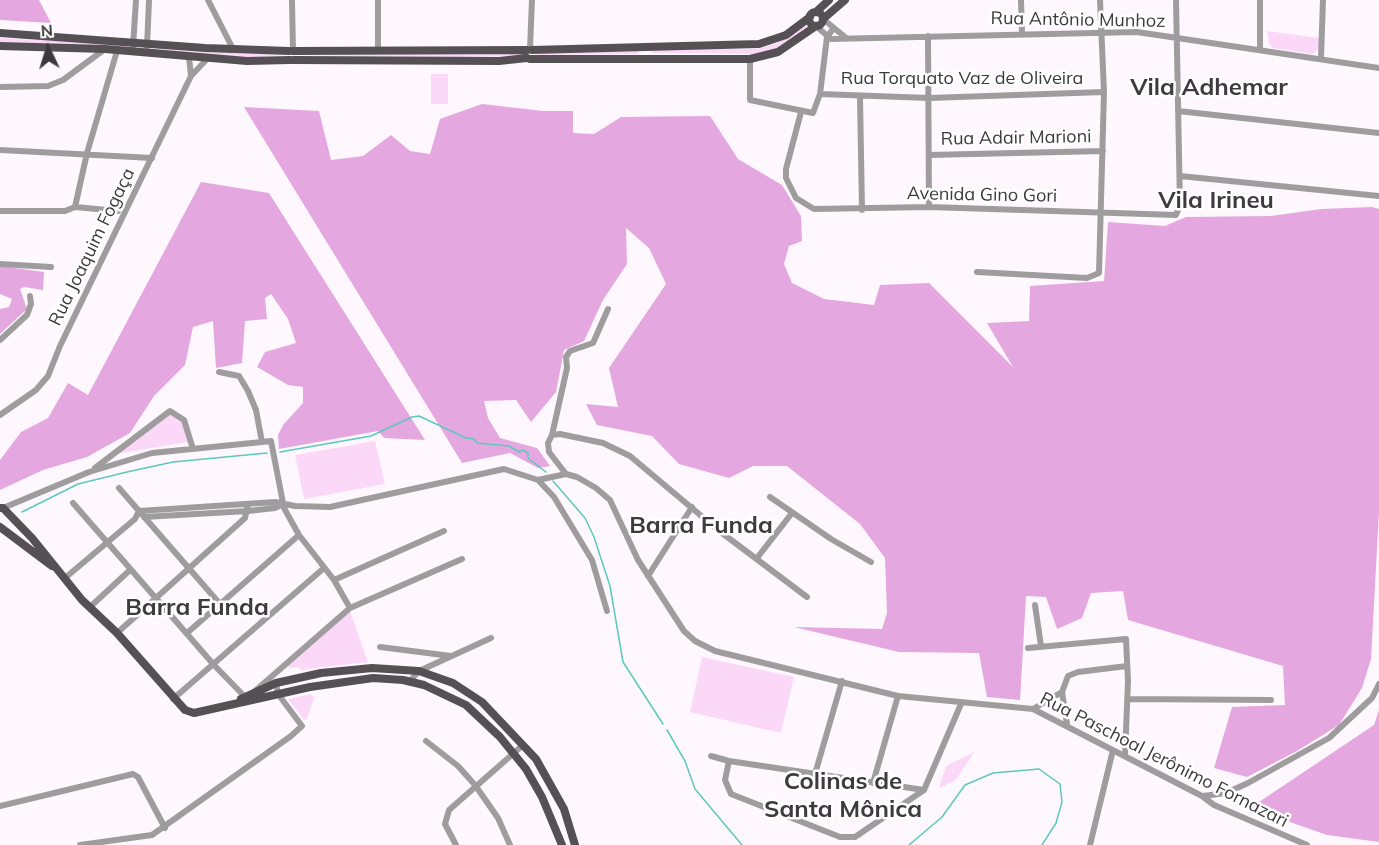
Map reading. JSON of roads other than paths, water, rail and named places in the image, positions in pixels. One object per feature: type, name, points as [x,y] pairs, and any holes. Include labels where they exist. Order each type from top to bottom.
[{"type":"main road","points":[[0,33],[133,41],[291,56],[499,61],[529,53],[646,47],[759,45],[786,35],[828,0]]},
{"type":"main road","points":[[0,46],[105,49],[207,59],[291,56],[378,49],[750,59],[778,52],[816,26],[845,0]]},
{"type":"main road","points":[[813,14],[822,15],[823,20]]},
{"type":"main road","points":[[813,14],[811,23],[816,26]]},
{"type":"main road","points":[[646,47],[646,58]]},
{"type":"main road","points":[[2,508],[11,515],[90,607],[117,633],[185,710],[194,712],[235,703],[276,683],[321,673],[372,668],[419,671],[453,683],[482,702],[536,759],[564,809],[575,845]]},
{"type":"main road","points":[[4,530],[57,569]]},
{"type":"main road","points":[[248,697],[374,678],[409,682],[442,692],[466,705],[513,753],[542,797],[562,845]]},
{"type":"main road","points":[[495,733],[503,723]]},
{"type":"street","points":[[208,0],[233,49]]},
{"type":"street","points":[[291,56],[292,0]]},
{"type":"street","points":[[378,0],[378,49]]},
{"type":"street","points":[[529,53],[532,0]]},
{"type":"street","points":[[1021,0],[1022,33]]},
{"type":"street","points":[[977,272],[1087,278],[1099,273],[1104,92],[1100,0]]},
{"type":"street","points":[[1176,0],[1180,177],[1379,196]]},
{"type":"street","points":[[1260,0],[1260,49]]},
{"type":"street","points":[[1321,58],[1323,0]]},
{"type":"street","points":[[133,52],[136,1],[149,1],[147,53]]},
{"type":"street","points":[[823,20],[845,38]]},
{"type":"street","points":[[816,26],[826,36]]},
{"type":"street","points":[[750,59],[750,100],[811,114],[815,112],[820,94],[826,36],[833,29]]},
{"type":"street","name":"Rua Antônio Munhoz","points":[[826,36],[845,38],[1137,32],[1379,68]]},
{"type":"street","points":[[928,36],[929,207]]},
{"type":"street","points":[[0,87],[48,86],[63,80],[105,49]]},
{"type":"street","points":[[75,207],[87,153],[117,51]]},
{"type":"street","points":[[189,57],[191,76]]},
{"type":"street","name":"Rua Joaquim Fogaça","points":[[0,415],[36,390],[48,376],[60,346],[191,76],[207,59]]},
{"type":"street","name":"Rua Torquato Vaz de Oliveira","points":[[820,94],[929,98],[1104,92]]},
{"type":"street","points":[[860,97],[862,210]]},
{"type":"street","points":[[1178,111],[1379,133]]},
{"type":"street","name":"Avenida Gino Gori","points":[[801,112],[786,169],[789,187],[796,198],[814,209],[862,210],[929,207],[1170,216],[1176,215],[1180,205],[1180,177]]},
{"type":"street","points":[[0,150],[152,158]]},
{"type":"street","name":"Rua Adair Marioni","points":[[929,155],[1103,151]]},
{"type":"street","points":[[0,211],[65,211],[75,207],[117,210]]},
{"type":"street","points":[[0,264],[51,267]]},
{"type":"street","points":[[0,340],[27,315],[31,304],[30,296]]},
{"type":"street","points":[[538,480],[566,474],[549,452],[548,443],[552,435],[567,368],[566,357],[570,351],[593,343],[608,309]]},
{"type":"street","points":[[219,372],[239,376],[256,410],[262,442]]},
{"type":"street","points":[[89,472],[168,412],[184,420],[193,449]]},
{"type":"street","points":[[552,435],[560,434],[603,443],[630,456],[807,597]]},
{"type":"street","points":[[2,508],[89,472],[152,453],[272,441],[283,504],[299,535],[334,580],[350,608]]},
{"type":"street","points":[[140,511],[275,508],[283,504],[330,507],[504,469],[538,480],[554,497],[592,560],[608,611]]},
{"type":"street","name":"Rua Paschoal Jerônimo Fornazari","points":[[566,474],[577,477],[596,488],[610,500],[648,576],[684,631],[695,641],[715,651],[898,696],[961,704],[1033,709],[1067,724],[1246,821],[1307,845]]},
{"type":"street","points":[[119,488],[187,569],[220,604]]},
{"type":"street","points":[[770,497],[871,562]]},
{"type":"street","points":[[72,503],[214,665],[248,697],[350,608],[462,559]]},
{"type":"street","points":[[135,519],[248,507]]},
{"type":"street","points":[[117,633],[245,518],[248,507]]},
{"type":"street","points":[[648,576],[692,507]]},
{"type":"street","points":[[65,578],[135,519],[140,511]]},
{"type":"street","points":[[757,558],[792,513]]},
{"type":"street","points":[[334,580],[444,531]]},
{"type":"street","points":[[187,633],[299,535]]},
{"type":"street","points":[[173,699],[324,568]]},
{"type":"street","points":[[90,607],[130,570]]},
{"type":"street","points":[[1035,605],[1041,646]]},
{"type":"street","points":[[409,682],[419,671],[491,638]]},
{"type":"street","points":[[1028,648],[1124,638],[1127,644],[1128,699],[1125,756]]},
{"type":"street","points":[[380,647],[452,656]]},
{"type":"street","points":[[1067,724],[1062,692],[1065,680],[1073,674],[1127,666]]},
{"type":"street","points":[[815,774],[842,681]]},
{"type":"street","points":[[80,845],[152,834],[165,828],[302,726],[278,693],[276,683]]},
{"type":"street","points":[[1202,796],[1226,793],[1248,783],[1329,738],[1372,698],[1379,684]]},
{"type":"street","points":[[1033,709],[1062,692]]},
{"type":"street","points":[[873,783],[898,696]]},
{"type":"street","points":[[1128,699],[1271,700]]},
{"type":"street","points":[[729,761],[725,780],[731,794],[840,837],[855,837],[924,790],[961,704]]},
{"type":"street","points":[[426,741],[458,766],[475,785],[498,818],[510,845]]},
{"type":"street","points":[[456,845],[446,824],[448,810],[523,745]]},
{"type":"street","points":[[1090,845],[1113,750]]},
{"type":"street","points":[[711,756],[729,761],[924,790]]},
{"type":"street","points":[[0,806],[133,774],[138,777],[165,828]]},
{"type":"waterway","points":[[280,452],[371,436],[419,416],[466,438],[474,439],[477,443],[509,446],[519,452],[523,450],[528,453],[528,458],[546,472]]},
{"type":"waterway","points":[[22,512],[78,484],[127,472],[173,462],[267,453]]},
{"type":"waterway","points":[[553,481],[585,518],[594,537],[610,586],[623,662],[663,724]]},
{"type":"waterway","points":[[667,730],[685,761],[695,789],[742,845]]},
{"type":"waterway","points":[[909,845],[942,817],[965,785],[993,773],[1039,769],[1060,784],[1062,802],[1056,823],[1042,845]]},
{"type":"district","name":"Vila Adhemar","points":[[1209,88]]},
{"type":"district","name":"Vila Irineu","points":[[1216,201]]},
{"type":"district","name":"Barra Funda","points":[[701,526]]},
{"type":"district","name":"Barra Funda","points":[[197,608]]},
{"type":"district","name":"Colinas de Santa Mônica","points":[[843,796]]}]
